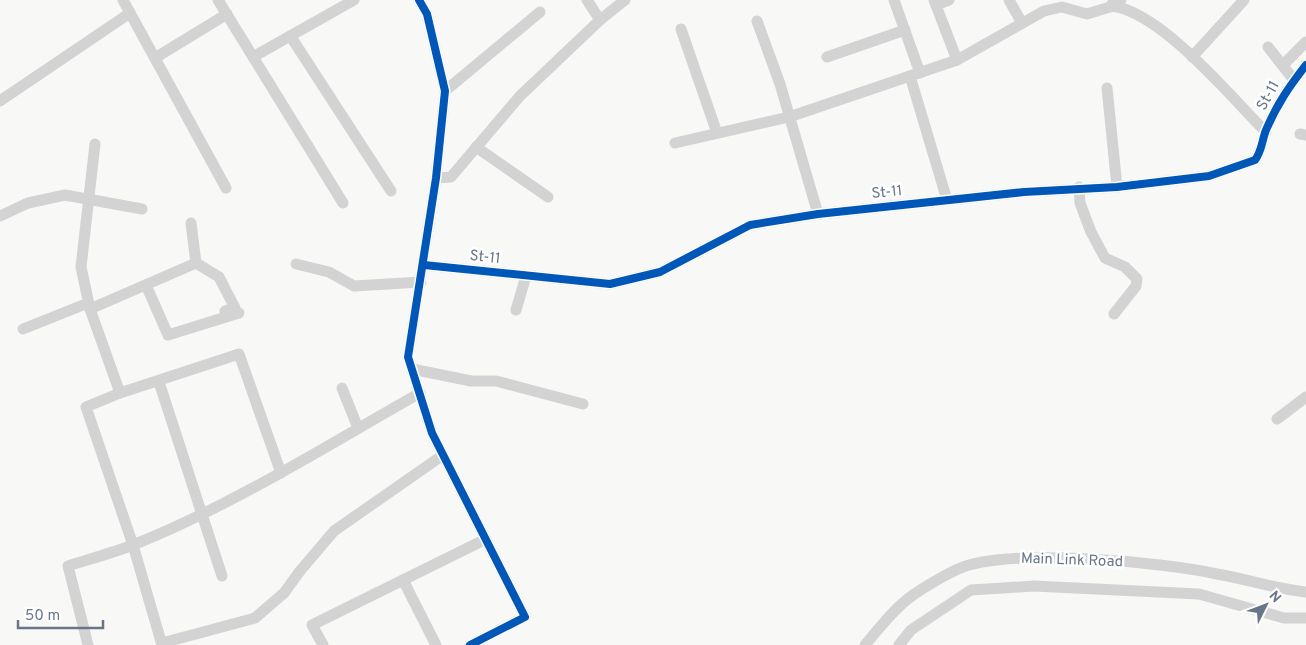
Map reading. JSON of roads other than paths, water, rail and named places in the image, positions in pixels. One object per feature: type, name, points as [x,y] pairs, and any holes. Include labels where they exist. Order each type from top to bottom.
[{"type":"street","points":[[123,0],[226,188]]},
{"type":"street","points":[[218,0],[343,203]]},
{"type":"street","points":[[253,58],[291,38],[354,0]]},
{"type":"street","points":[[419,0],[427,14],[445,91],[424,266],[408,356],[432,433],[525,617],[470,645]]},
{"type":"street","points":[[586,0],[600,20]]},
{"type":"street","points":[[436,178],[451,177],[520,96],[600,20],[625,0]]},
{"type":"street","points":[[894,0],[905,30],[947,200]]},
{"type":"street","points":[[949,0],[935,2],[957,60]]},
{"type":"street","points":[[1009,0],[1022,23]]},
{"type":"street","points":[[1192,57],[1244,0]]},
{"type":"street","points":[[674,143],[789,117],[957,60],[1044,11],[1062,7],[1087,14],[1115,2],[1157,27],[1192,57],[1266,132]]},
{"type":"street","points":[[445,91],[540,12]]},
{"type":"street","points":[[0,101],[130,13]]},
{"type":"street","points":[[155,58],[227,14]]},
{"type":"street","points":[[757,21],[789,117],[818,214]]},
{"type":"street","points":[[681,29],[717,133]]},
{"type":"street","points":[[828,57],[905,30]]},
{"type":"street","points":[[291,38],[391,191]]},
{"type":"street","points":[[1282,65],[1306,42]]},
{"type":"street","points":[[1268,47],[1294,80]]},
{"type":"street","name":"St-11","points":[[424,266],[610,284],[660,272],[750,225],[818,214],[947,200],[1079,188],[1117,187],[1209,176],[1246,165],[1259,155],[1266,132],[1282,94],[1306,65]]},
{"type":"street","points":[[1108,88],[1117,187]]},
{"type":"street","points":[[95,144],[81,267],[89,306],[120,393]]},
{"type":"street","points":[[476,147],[548,197]]},
{"type":"street","points":[[1079,188],[1080,202],[1091,232],[1105,258],[1125,267],[1137,279],[1136,286],[1114,314]]},
{"type":"street","points":[[0,216],[28,203],[56,195],[142,209]]},
{"type":"street","points":[[192,223],[196,263],[221,281],[235,308],[225,311]]},
{"type":"street","points":[[23,329],[146,285],[196,263]]},
{"type":"street","points":[[296,264],[328,272],[354,286],[421,282]]},
{"type":"street","points":[[516,310],[526,276]]},
{"type":"street","points":[[146,285],[168,335],[239,313]]},
{"type":"street","points":[[280,472],[239,354],[159,382],[120,393],[86,408],[133,545],[162,644],[255,618],[284,593],[305,564],[334,531],[443,455]]},
{"type":"street","points":[[412,369],[471,381],[496,381],[582,404]]},
{"type":"street","points":[[159,382],[222,576]]},
{"type":"street","points":[[342,388],[358,428]]},
{"type":"street","points":[[88,645],[68,566],[133,545],[202,513],[280,472],[420,393]]},
{"type":"street","points":[[1277,419],[1306,397]]},
{"type":"street","points":[[321,644],[312,625],[486,539]]},
{"type":"street","name":"Main Link Road","points":[[865,645],[904,602],[958,569],[994,560],[1053,558],[1165,565],[1218,574],[1279,590],[1306,592]]},
{"type":"street","points":[[403,580],[436,645]]},
{"type":"street","name":"Main Link Road","points":[[899,645],[911,630],[971,590],[1034,586],[1199,594],[1284,618],[1306,618]]}]
